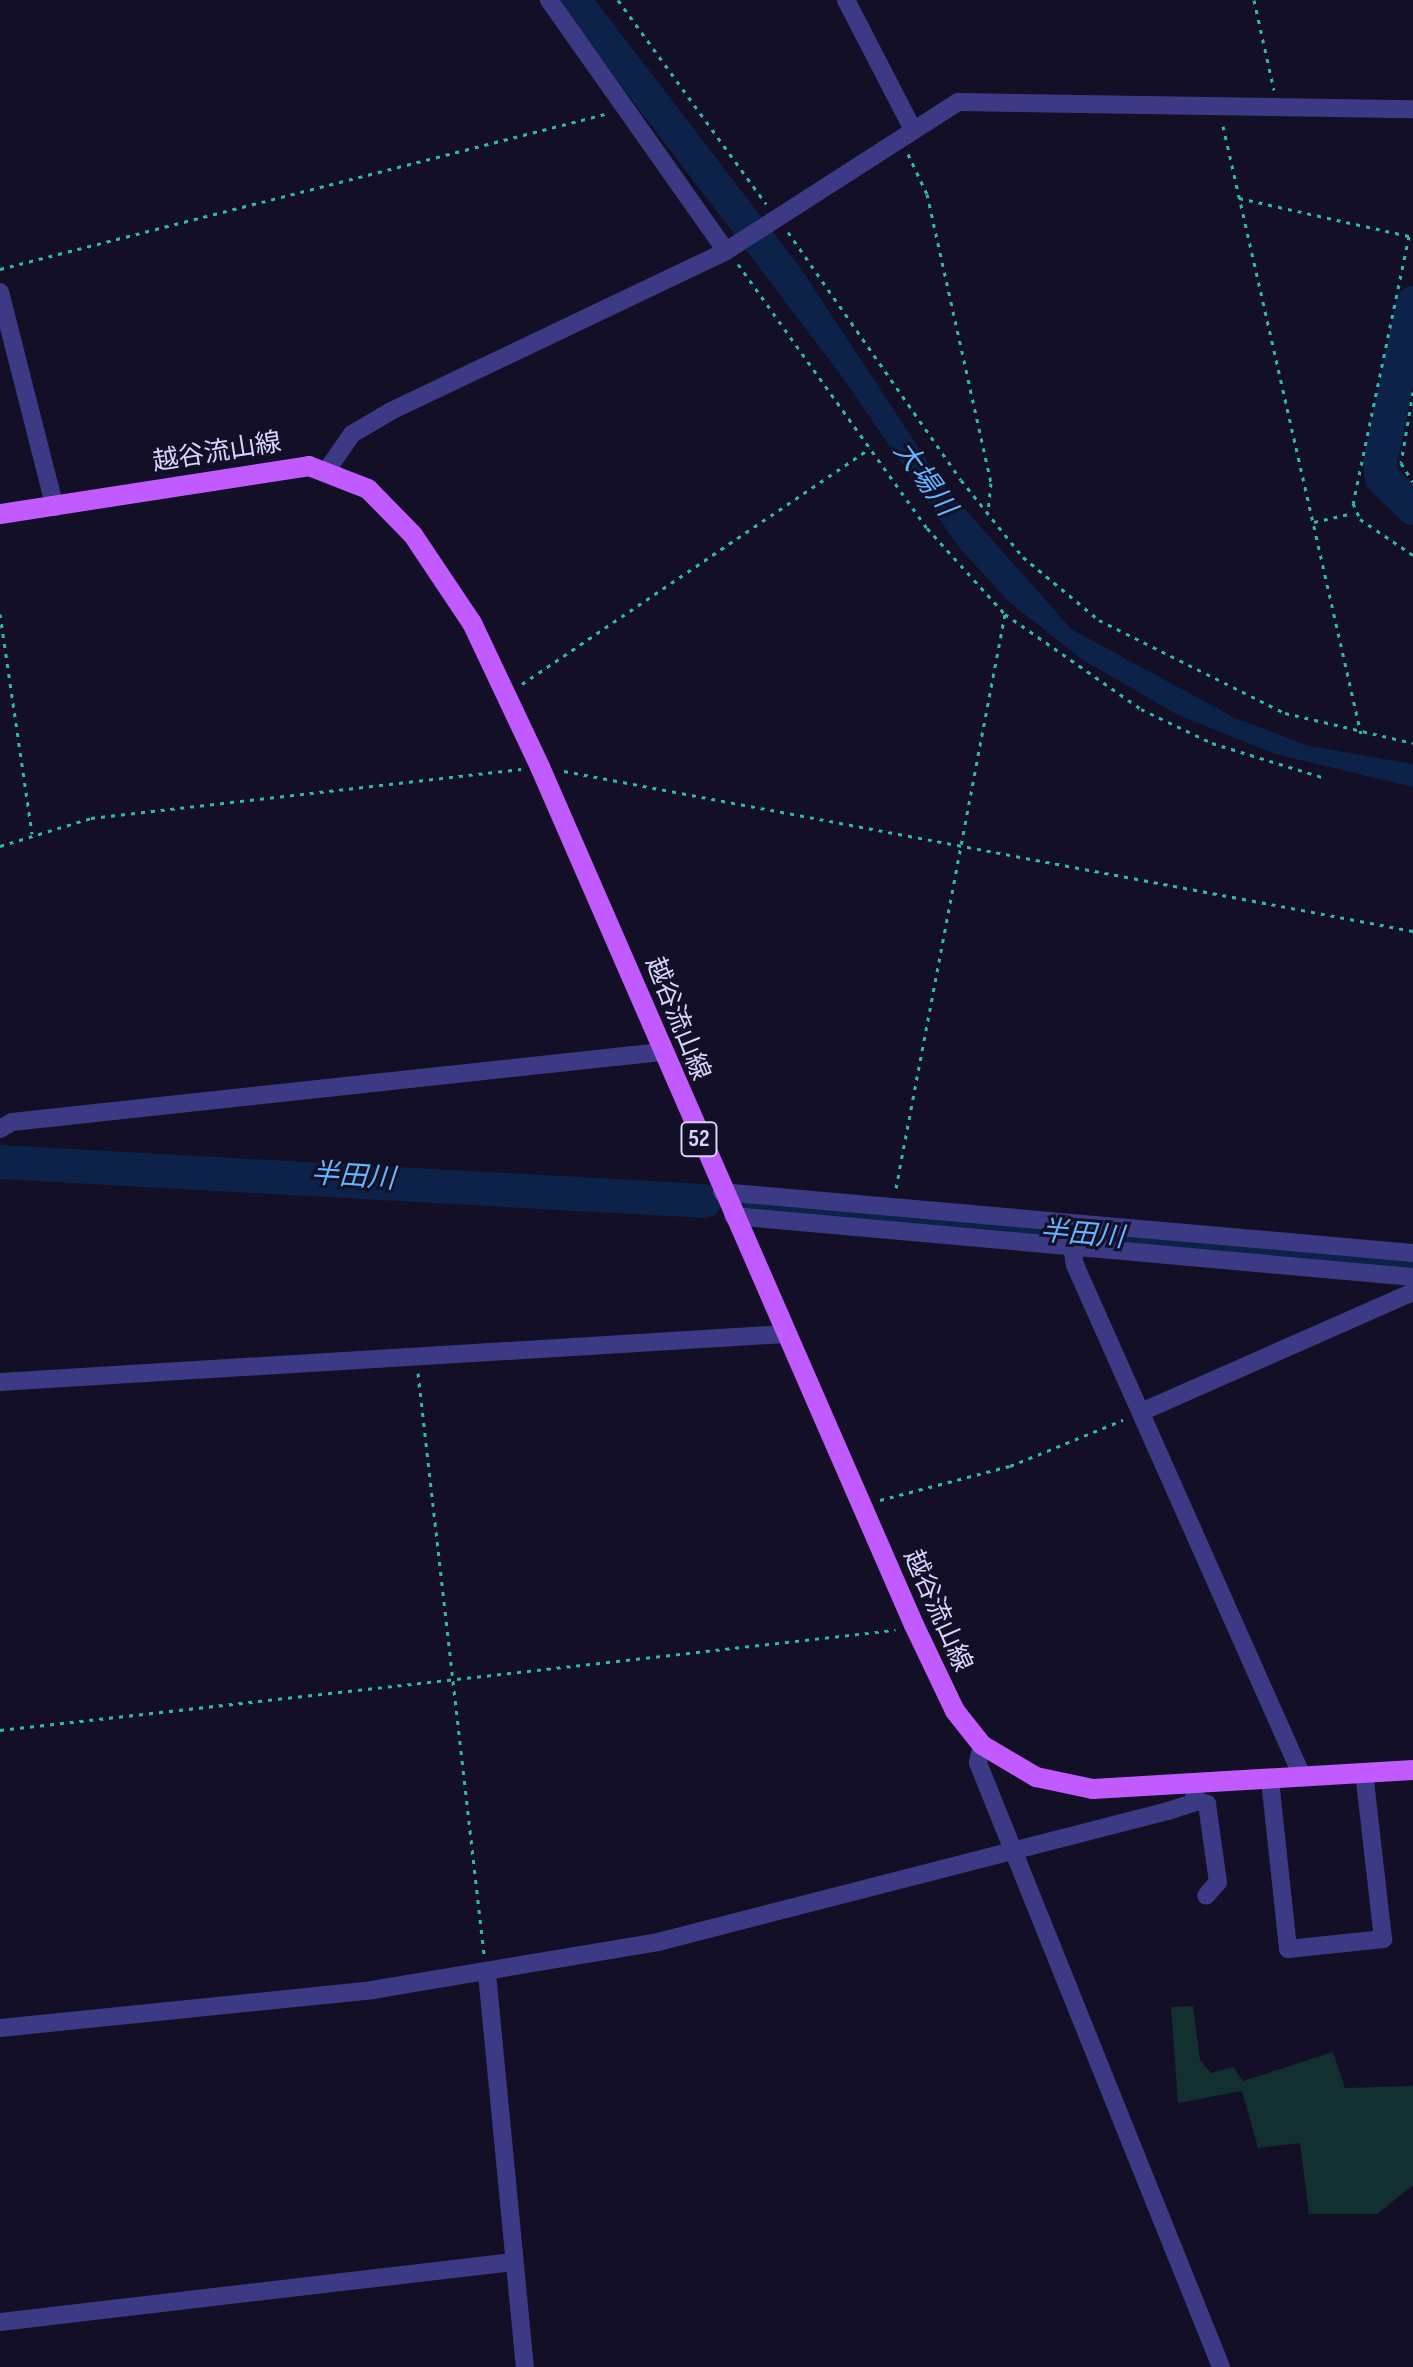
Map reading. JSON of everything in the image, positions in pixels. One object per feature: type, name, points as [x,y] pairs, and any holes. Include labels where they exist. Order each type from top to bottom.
[{"type":"main road","name":"越谷流山線","points":[[0,514],[55,507],[263,468],[327,470],[368,489],[413,535],[457,598],[540,767],[722,1192],[914,1625],[955,1711],[982,1745],[1016,1768],[1065,1785],[1196,1793],[1270,1780],[1413,1770]]},
{"type":"street","points":[[549,0],[622,110],[730,248]]},
{"type":"street","points":[[846,0],[906,132]]},
{"type":"street","points":[[327,470],[352,434],[391,411],[730,248],[906,132],[958,102],[1413,109]]},
{"type":"street","points":[[0,292],[55,507]]},
{"type":"street","points":[[0,1129],[12,1122],[661,1052]]},
{"type":"street","points":[[722,1192],[894,1206],[1071,1234],[1408,1272]]},
{"type":"street","points":[[733,1216],[1071,1234]]},
{"type":"street","points":[[1071,1234],[1141,1412],[1303,1778]]},
{"type":"street","points":[[1141,1412],[1408,1272]]},
{"type":"street","points":[[0,1382],[785,1334]]},
{"type":"street","points":[[982,1745],[978,1763],[1017,1849],[1221,2367]]},
{"type":"street","points":[[1270,1780],[1288,1949],[1383,1939],[1364,1773]]},
{"type":"street","points":[[0,2028],[487,1974],[658,1942],[1017,1849],[1196,1793],[1207,1804],[1218,1882],[1206,1896]]},
{"type":"street","points":[[487,1974],[525,2367]]},
{"type":"street","points":[[0,2322],[513,2262]]},
{"type":"path","points":[[618,0],[705,129],[988,514],[1023,557],[1099,620],[1285,713],[1361,734],[1413,743]]},
{"type":"path","points":[[1254,0],[1277,106]]},
{"type":"path","points":[[1218,106],[1361,734]]},
{"type":"path","points":[[0,269],[622,110]]},
{"type":"path","points":[[906,132],[927,194],[991,483],[988,514]]},
{"type":"path","points":[[1239,198],[1409,236],[1355,513]]},
{"type":"path","points":[[730,248],[927,528],[1005,614],[1141,709],[1238,753],[1325,778]]},
{"type":"path","points":[[1413,392],[1401,463],[1413,482]]},
{"type":"path","points":[[506,695],[871,447]]},
{"type":"path","points":[[1314,522],[1355,513],[1413,555]]},
{"type":"path","points":[[0,614],[32,834]]},
{"type":"path","points":[[894,1206],[1005,614]]},
{"type":"path","points":[[0,846],[91,818],[540,767],[1413,931]]},
{"type":"path","points":[[417,1357],[487,1974]]},
{"type":"path","points":[[861,1505],[1010,1466],[1141,1412]]},
{"type":"path","points":[[0,1730],[453,1682],[914,1625]]},
{"type":"green space","points":[[1193,2006],[1200,2060],[1211,2073],[1233,2067],[1243,2081],[1333,2052],[1345,2088],[1413,2086],[1413,2185],[1377,2214],[1309,2214],[1300,2143],[1258,2148],[1242,2091],[1178,2103],[1171,2007]]},
{"type":"water","name":"大場川","points":[[556,0],[595,0],[802,270],[941,482],[1071,629],[1235,718],[1309,746],[1413,764],[1413,787],[1275,754],[1176,714],[1080,658],[1008,601],[958,546],[841,375]]},
{"type":"waterway","points":[[1413,303],[1380,463],[1382,478],[1413,508]]},
{"type":"waterway","name":"半田川","points":[[0,1162],[705,1201]]},
{"type":"waterway","name":"半田川","points":[[750,1205],[1413,1266]]}]
